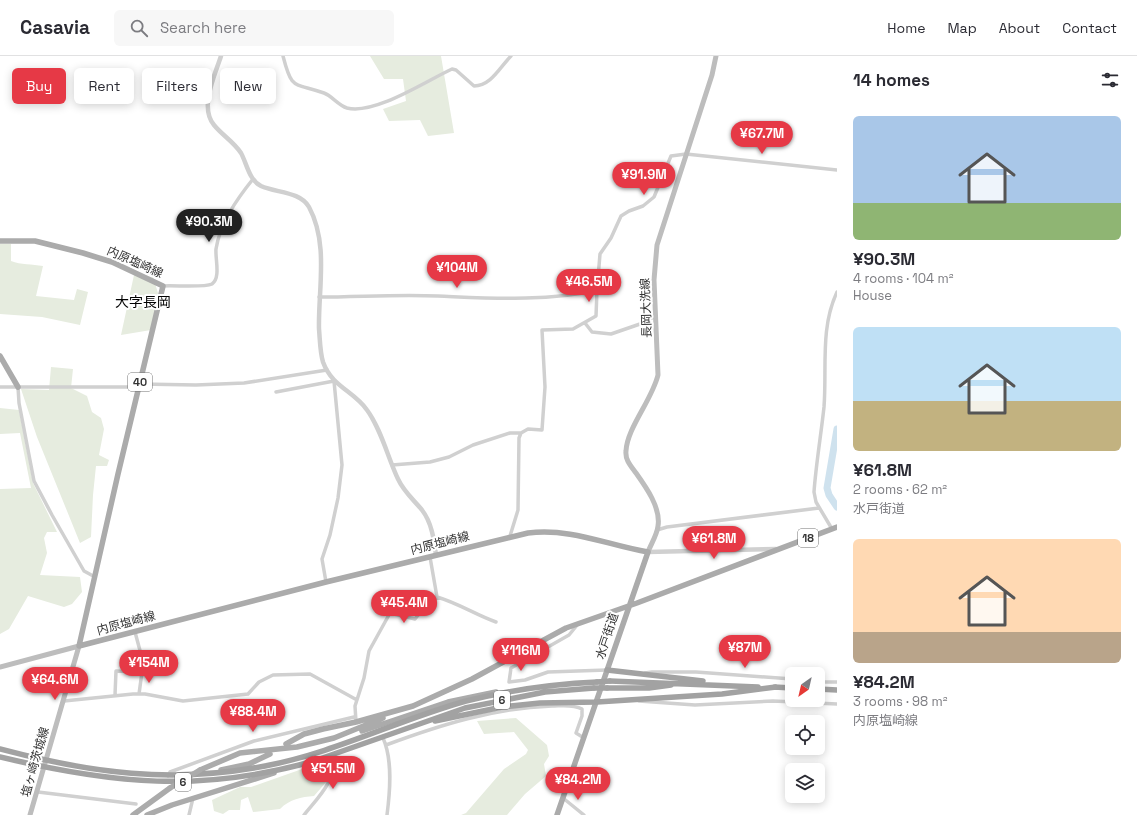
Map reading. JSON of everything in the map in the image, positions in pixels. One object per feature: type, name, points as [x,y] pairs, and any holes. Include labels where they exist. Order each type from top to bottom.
[{"type":"highway","points":[[608,670],[776,688]]},
{"type":"highway","name":"6","points":[[0,749],[47,761],[105,772],[168,776],[210,773],[246,770],[289,760],[344,744],[442,709],[522,688],[610,681],[785,688]]},
{"type":"highway","name":"6","points":[[0,757],[45,768],[115,780],[163,782],[231,778],[292,767],[383,738],[465,708],[519,696],[545,692],[594,688],[649,688],[682,684]]},
{"type":"highway","points":[[413,726],[502,707],[540,703],[597,702],[722,694],[776,688]]},
{"type":"highway","points":[[825,689],[837,690]]},
{"type":"main road","name":"長岡大洗線","points":[[648,552],[657,530],[658,520],[655,506],[641,480],[629,464],[626,453],[628,441],[654,389],[658,375],[654,274],[656,245],[712,74],[716,56]]},
{"type":"main road","name":"内原塩崎線","points":[[0,241],[35,241],[83,253],[112,262],[163,286],[80,646],[510,536],[538,532],[570,534],[599,539],[648,552]]},
{"type":"main road","points":[[0,356],[18,387]]},
{"type":"main road","name":"水戸街道","points":[[597,702],[629,606],[835,528]]},
{"type":"main road","points":[[343,735],[450,690],[539,641],[580,622],[629,606],[648,552]]},
{"type":"main road","points":[[0,667],[80,646]]},
{"type":"main road","name":"塩ヶ崎茨城線","points":[[30,815],[80,646]]},
{"type":"main road","points":[[133,815],[170,788],[200,770],[217,761],[244,752],[297,747],[355,733],[448,702],[522,688]]},
{"type":"main road","points":[[557,815],[597,702]]},
{"type":"main road","points":[[286,744],[304,734],[355,720],[401,710]]},
{"type":"main road","points":[[210,773],[249,764],[270,754]]},
{"type":"main road","points":[[147,815],[193,798],[292,767]]},
{"type":"street","points":[[221,56],[208,100],[209,116],[213,124],[239,150],[253,179],[260,186],[297,196],[308,206],[320,247],[320,345],[327,370],[334,381],[366,409],[403,489],[422,510],[430,525],[437,597]]},
{"type":"street","points":[[283,56],[288,76],[293,83],[324,93],[348,108],[364,109],[389,101],[452,69],[456,70],[474,86],[483,85],[493,77],[510,56]]},
{"type":"street","points":[[392,465],[430,462],[449,457],[485,440],[510,433],[521,433],[528,429],[542,430],[545,387],[542,330],[573,328],[596,316],[596,290],[600,254],[611,238],[618,220],[624,214],[643,206],[652,200],[657,193],[668,159],[671,156],[686,154],[837,170]]},
{"type":"street","points":[[163,286],[208,285],[215,280],[217,276],[216,250],[221,229],[227,217],[253,179]]},
{"type":"street","points":[[319,297],[437,296],[509,298],[559,295],[596,290]]},
{"type":"street","points":[[835,528],[819,508],[814,492],[824,405],[826,336],[828,319],[837,292]]},
{"type":"street","points":[[585,323],[592,332],[611,334],[640,324],[656,316]]},
{"type":"street","points":[[0,387],[196,385],[244,383],[327,370]]},
{"type":"street","points":[[276,392],[334,381]]},
{"type":"street","points":[[326,582],[322,559],[330,535],[338,498],[342,465],[334,381]]},
{"type":"street","points":[[18,387],[19,403],[34,480],[84,571],[95,577]]},
{"type":"street","points":[[510,536],[518,510],[519,438],[521,433]]},
{"type":"street","points":[[657,530],[667,527],[819,508]]},
{"type":"street","points":[[756,549],[758,558]]},
{"type":"street","points":[[648,552],[779,549]]},
{"type":"street","points":[[168,776],[170,772],[254,741],[355,720],[357,700],[364,678],[369,651],[390,613],[415,619],[427,604],[437,597],[452,601],[479,616],[496,622]]},
{"type":"street","points":[[580,622],[569,635],[511,668],[509,682],[525,680],[548,672],[608,670]]},
{"type":"street","points":[[135,632],[142,658],[139,694]]},
{"type":"street","points":[[115,695],[116,671],[142,672]]},
{"type":"street","points":[[643,674],[652,672],[696,672],[785,678]]},
{"type":"street","points":[[64,701],[115,695],[139,694],[178,700],[198,700],[225,695],[248,694],[259,682],[272,675],[310,674],[357,700]]},
{"type":"street","points":[[825,682],[837,682]]},
{"type":"street","points":[[628,699],[643,702],[695,705],[773,701],[837,704]]},
{"type":"street","points":[[386,745],[432,728],[468,718],[507,710],[544,706],[575,706],[582,709],[582,716],[576,733],[584,738]]},
{"type":"street","points":[[383,738],[386,745],[389,779],[387,815]]},
{"type":"street","points":[[304,815],[322,794],[329,782],[334,754]]},
{"type":"street","points":[[38,792],[136,804]]},
{"type":"street","points":[[189,815],[193,798]]},
{"type":"street","points":[[563,798],[584,815]]},
{"type":"shaded area","points":[[370,56],[441,56],[454,133],[428,136],[420,120],[389,121],[383,109],[406,101],[403,79],[384,79]]},
{"type":"shaded area","points":[[0,244],[11,244],[11,261],[43,266],[36,296],[74,300],[77,289],[88,292],[80,325],[42,317],[0,314]]},
{"type":"shaded area","points":[[134,275],[153,277],[158,293],[151,330],[121,335]]},
{"type":"shaded area","points":[[51,367],[73,369],[71,388],[87,396],[92,412],[101,418],[104,429],[99,455],[109,460],[107,466],[96,466],[91,537],[80,543],[37,437],[21,389],[49,390]]},
{"type":"shaded area","points":[[0,408],[19,410],[33,483],[57,532],[47,532],[44,538],[47,553],[40,575],[80,577],[82,592],[72,604],[64,607],[28,596],[9,629],[0,634],[0,489],[31,488],[20,433],[0,434]]},
{"type":"shaded area","points":[[516,718],[547,745],[549,756],[544,764],[546,776],[525,794],[507,815],[461,815],[466,813],[504,769],[526,754],[528,750],[514,732],[484,734],[477,721]]},
{"type":"shaded area","points":[[326,764],[329,768],[327,781],[314,796],[296,799],[280,809],[253,812],[248,797],[241,800],[240,810],[229,810],[223,814],[214,811],[212,800],[240,787],[251,787],[305,768]]},
{"type":"waterway","points":[[837,429],[827,488],[829,495],[837,507]]},
{"type":"district","name":"大字長岡","points":[[143,302]]}]
